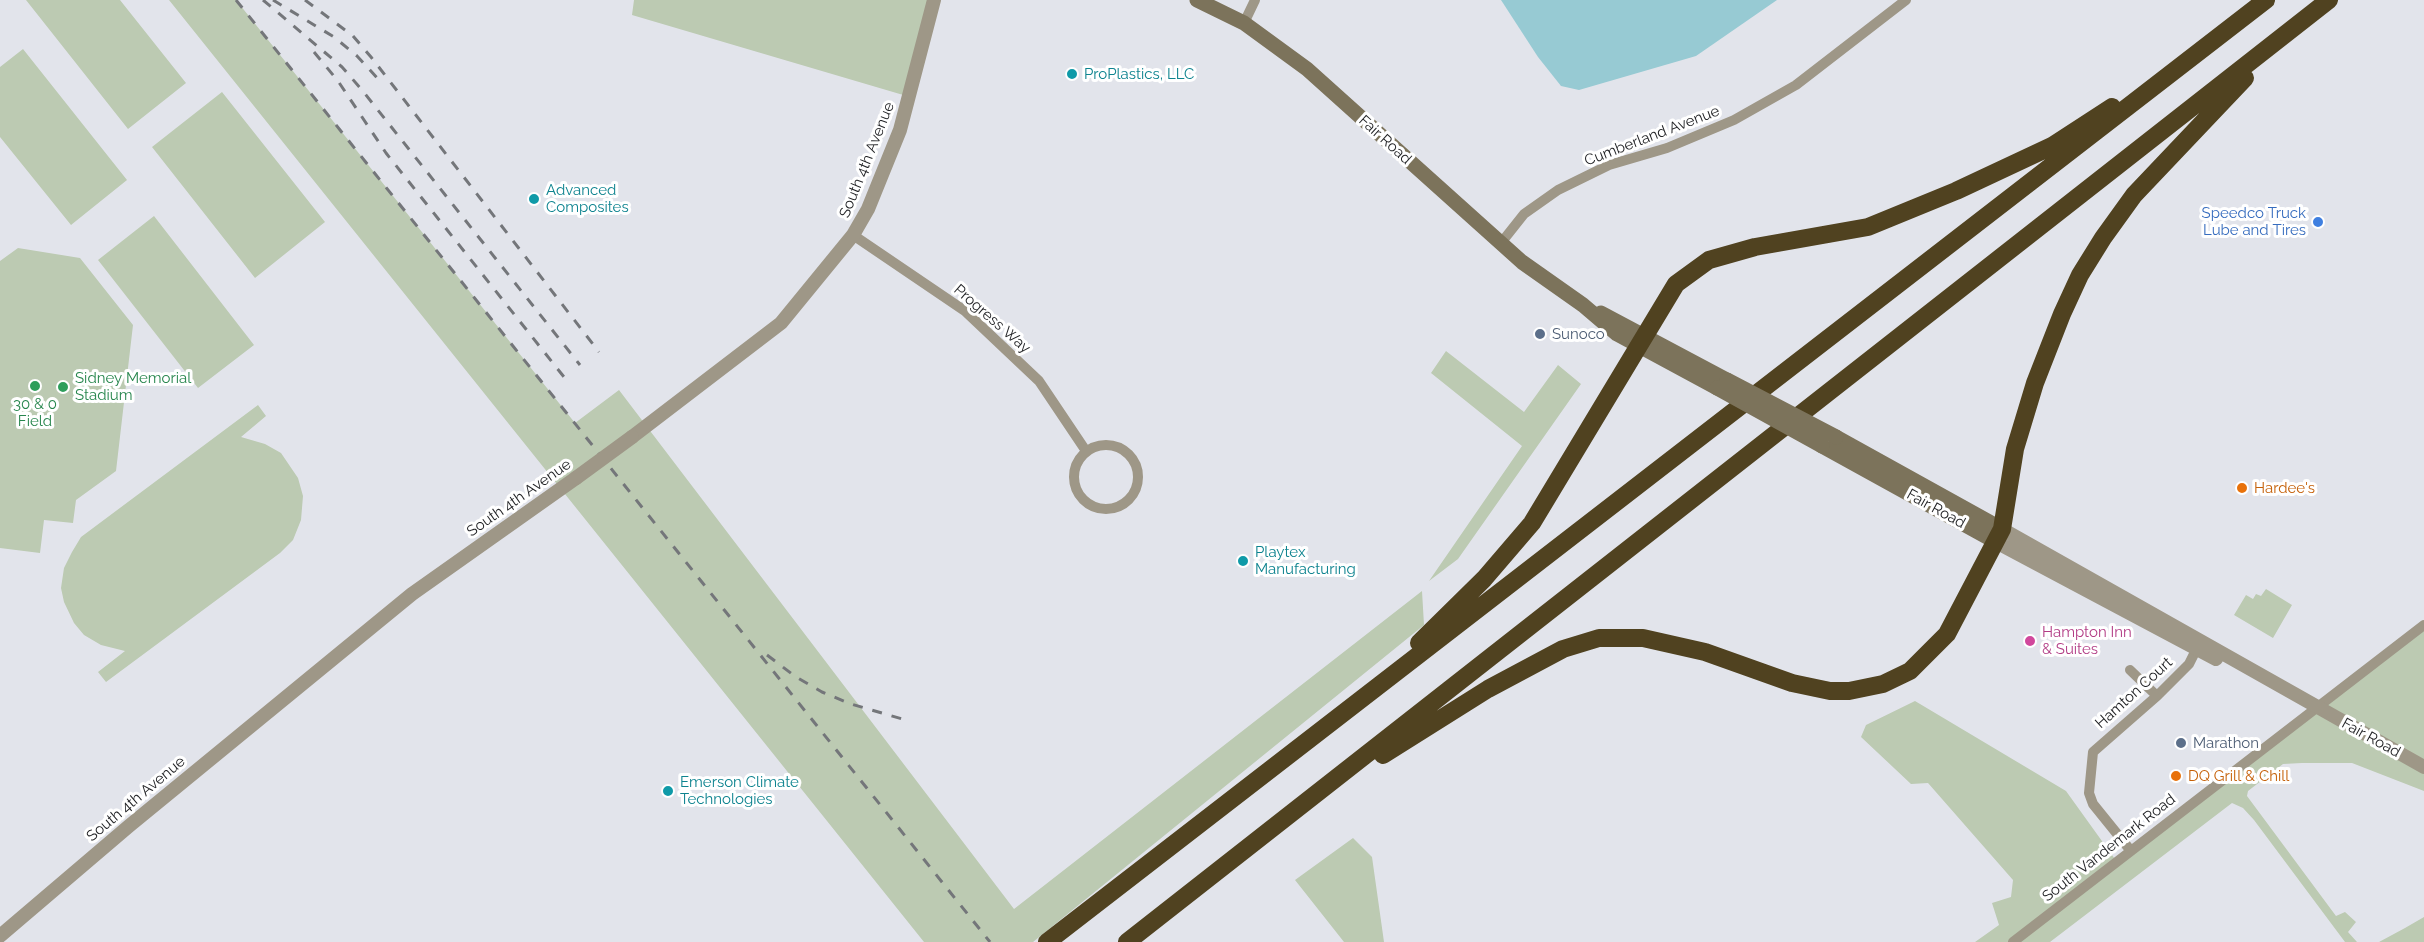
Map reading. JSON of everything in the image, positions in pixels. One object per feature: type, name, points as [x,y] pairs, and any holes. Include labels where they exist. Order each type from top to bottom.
[{"type":"highway","points":[[1047,942],[2266,0]]},
{"type":"highway","points":[[1127,942],[2329,0]]},
{"type":"highway","points":[[1257,840],[1361,769],[1488,689],[1563,648],[1599,638],[1643,638],[1684,647],[1792,683],[1830,691],[1849,691],[1883,684],[1910,671],[1947,634],[1999,536],[2015,449],[2032,394],[2062,314],[2080,275],[2134,195],[2287,33]]},
{"type":"highway","points":[[1262,776],[1417,645],[1484,579],[1532,523],[1676,284],[1709,260],[1755,247],[1868,227],[1956,191],[2052,146],[2212,43]]},
{"type":"main road","name":"Fair Road","points":[[1197,0],[1244,23],[1307,69],[1501,243],[1565,292],[1642,342],[1722,384],[1836,437],[1999,536]]},
{"type":"main road","name":"Fair Road","points":[[1722,384],[1822,446],[1999,536]]},
{"type":"street","name":"South 4th Avenue","points":[[0,936],[129,826],[412,594],[632,437],[781,323],[853,235],[868,209],[900,130],[934,0]]},
{"type":"street","points":[[1244,23],[1256,0]]},
{"type":"street","name":"Cumberland Avenue","points":[[1501,243],[1524,214],[1558,190],[1609,165],[1667,148],[1734,120],[1796,85],[1906,0]]},
{"type":"street","name":"Progress Way","points":[[853,235],[965,311],[1039,381],[1086,451]]},
{"type":"street","points":[[1109,445],[1121,448],[1130,456],[1138,477],[1137,487],[1125,504],[1102,510],[1089,506],[1081,499],[1073,479],[1079,459],[1086,451],[1097,446],[1109,445]]},
{"type":"street","name":"Fair Road","points":[[1999,536],[2196,650],[2318,708]]},
{"type":"street","name":"Fair Road","points":[[1999,536],[2424,767]]},
{"type":"street","name":"South Vandemark Road","points":[[2013,942],[2424,625]]},
{"type":"street","name":"Hamton Court","points":[[2131,851],[2093,804],[2089,793],[2093,752],[2102,741],[2157,696],[2189,663],[2196,650]]},
{"type":"street","points":[[2130,670],[2157,696]]},
{"type":"green space","points":[[26,0],[120,0],[186,83],[128,129]]},
{"type":"green space","points":[[169,0],[236,0],[575,423],[619,390],[1014,909],[1422,591],[1424,625],[1033,942],[924,942]]},
{"type":"green space","points":[[634,0],[934,0],[910,97],[632,15]]},
{"type":"green space","points":[[23,49],[127,180],[71,225],[0,137],[0,67]]},
{"type":"green space","points":[[222,92],[325,222],[255,278],[152,147]]},
{"type":"green space","points":[[154,216],[254,345],[198,388],[98,260]]},
{"type":"green space","name":"Sidney Memorial Stadium","points":[[18,248],[80,258],[133,325],[116,471],[76,500],[73,523],[44,520],[40,553],[0,548],[0,261]]},
{"type":"green space","points":[[1446,351],[1524,412],[1558,365],[1581,384],[1458,559],[1429,581],[1522,446],[1431,373]]},
{"type":"green space","points":[[258,405],[266,416],[241,437],[265,444],[281,453],[298,478],[303,496],[301,520],[293,540],[280,553],[106,682],[98,672],[125,651],[101,645],[84,635],[74,623],[64,602],[61,588],[64,568],[72,552],[81,537]]},
{"type":"green space","points":[[2266,589],[2292,605],[2273,638],[2234,615],[2246,595],[2253,599],[2256,594],[2261,596]]},
{"type":"green space","points":[[2424,625],[2424,791],[2352,763],[2302,763],[2283,764],[2248,791],[2247,796],[2336,916],[2345,912],[2356,922],[2348,932],[2357,942],[2345,942],[2254,820],[2243,808],[2232,803],[2050,942],[1975,942],[1999,925],[1992,903],[2011,897],[2013,880],[1928,783],[1911,784],[1861,737],[1866,725],[1915,701],[2066,791],[2117,862]]},
{"type":"green space","points":[[1353,838],[1372,857],[1384,942],[1344,942],[1295,880]]},
{"type":"green space","points":[[2424,917],[2424,942],[2379,942],[2405,928]]},
{"type":"water","points":[[1501,0],[1777,0],[1696,56],[1579,90],[1561,86],[1538,57]]},
{"type":"railway","points":[[236,0],[990,942]]},
{"type":"railway","points":[[263,0],[342,67],[362,90],[580,365]]},
{"type":"railway","points":[[273,0],[334,37],[357,56],[380,81]]},
{"type":"railway","points":[[305,0],[353,36],[371,57],[599,352]]},
{"type":"railway","points":[[314,52],[338,81],[386,153],[564,377]]},
{"type":"railway","points":[[767,655],[796,677],[822,692],[851,704],[909,721]]},
{"type":"place","name":"ProPlastics, LLC","points":[[1072,74]]},
{"type":"place","name":"Advanced Composites","points":[[534,199]]},
{"type":"place","name":"Speedco Truck Lube and Tires","points":[[2318,222]]},
{"type":"place","name":"Sunoco","points":[[1540,334]]},
{"type":"place","name":"30 & 0 Field","points":[[35,386]]},
{"type":"place","name":"Sidney Memorial Stadium","points":[[63,387]]},
{"type":"place","name":"Hardee's","points":[[2242,488]]},
{"type":"place","name":"Playtex Manufacturing","points":[[1243,561]]},
{"type":"place","name":"Hampton Inn & Suites","points":[[2030,641]]},
{"type":"place","name":"Marathon","points":[[2181,743]]},
{"type":"place","name":"DQ Grill & Chill","points":[[2176,776]]},
{"type":"place","name":"Emerson Climate Technologies","points":[[668,791]]}]
